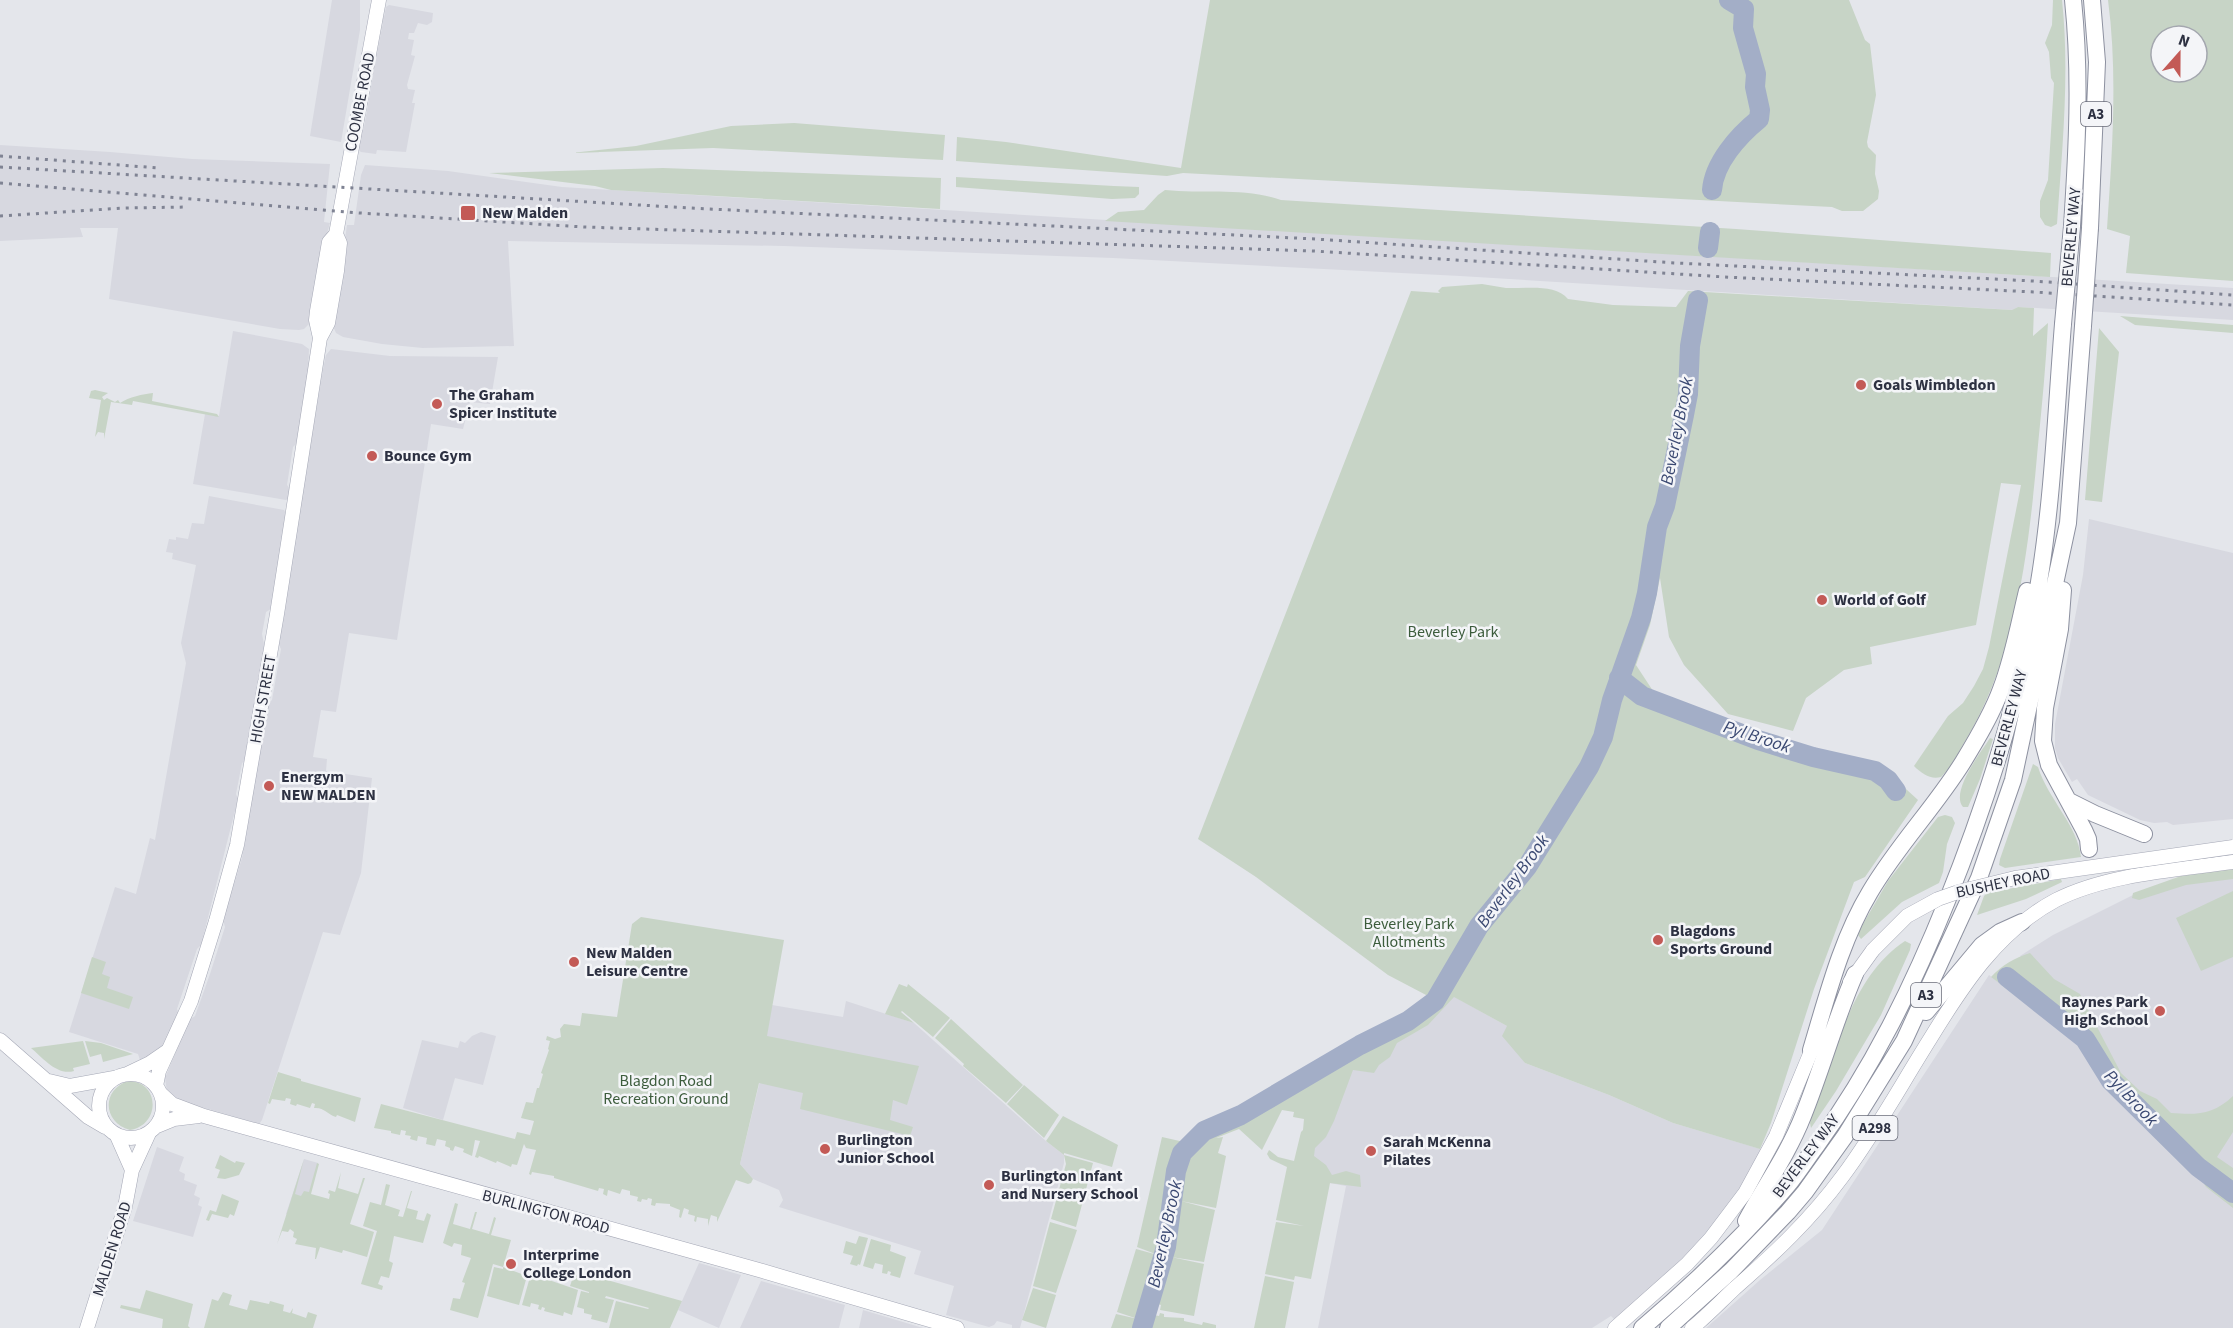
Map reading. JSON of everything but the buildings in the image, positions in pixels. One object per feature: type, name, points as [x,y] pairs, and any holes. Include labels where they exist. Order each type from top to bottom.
[{"type":"highway","name":"BEVERLEY WAY","points":[[1642,1328],[1732,1245],[1788,1184],[1834,1120],[1880,1047],[1924,958],[1969,848],[1994,773],[2021,676],[2039,583],[2049,497],[2079,131],[2078,62],[2073,0]]},
{"type":"highway","name":"BEVERLEY WAY","points":[[1668,1328],[1731,1271],[1805,1192],[1845,1136],[1904,1041],[1979,878],[2013,780],[2068,523],[2090,228],[2097,62],[2092,0]]},
{"type":"highway","points":[[1811,1050],[1841,956],[1869,893],[1963,762],[2001,690],[2049,497]]},
{"type":"highway","points":[[2068,523],[2060,629],[2045,708],[2043,733],[2049,765],[2088,839],[2089,849]]},
{"type":"highway","points":[[2069,801],[2144,834]]},
{"type":"highway","name":"A298","points":[[1904,1041],[1965,963],[1982,945],[2000,932],[2022,922]]},
{"type":"highway","points":[[1732,1245],[1776,1172],[1803,1117],[1842,1004],[1856,974]]},
{"type":"main road","name":"COOMBE ROAD","points":[[341,205],[379,0]]},
{"type":"main road","name":"HIGH STREET","points":[[158,1090],[156,1078],[183,1022],[237,845],[277,614],[320,338],[316,311],[329,242],[336,234],[341,205]]},
{"type":"main road","name":"BUSHEY ROAD","points":[[1811,1050],[1856,974],[1873,950],[1907,916],[1938,899],[1967,889],[2015,878],[2233,847]]},
{"type":"main road","points":[[2077,890],[2085,873],[2089,849]]},
{"type":"main road","name":"A298","points":[[1692,1328],[1800,1229],[1842,1178],[1886,1112],[1970,976],[1987,955],[2022,922],[2054,901],[2077,890],[2134,877],[2233,862]]},
{"type":"main road","points":[[0,1040],[88,1117],[112,1132],[133,1139],[153,1130],[162,1114],[158,1090],[142,1076],[120,1076],[70,1086],[49,1081]]},
{"type":"main road","name":"BEVERLEY WAY","points":[[1615,1328],[1687,1264],[1712,1238],[1745,1193],[1776,1136],[1811,1050]]},
{"type":"main road","points":[[132,1170],[112,1132],[99,1114],[100,1097],[103,1089],[120,1076],[168,1051]]},
{"type":"main road","name":"BURLINGTON ROAD","points":[[158,1090],[172,1104],[204,1116],[759,1270],[957,1328]]},
{"type":"main road","name":"BURLINGTON ROAD","points":[[153,1130],[174,1119],[204,1116]]},
{"type":"main road","name":"MALDEN ROAD","points":[[87,1328],[125,1207],[132,1170],[153,1130]]},
{"type":"shaded area","points":[[332,0],[360,0],[360,30],[341,142],[310,136]]},
{"type":"shaded area","points":[[389,5],[433,13],[432,22],[427,25],[418,23],[414,33],[409,33],[408,39],[414,40],[411,55],[415,56],[407,85],[408,89],[415,90],[412,103],[415,103],[406,152],[377,150],[376,154],[361,152],[358,150],[361,129],[364,127],[373,76],[370,73],[372,64],[375,64],[383,22],[380,22]]},
{"type":"shaded area","points":[[0,145],[192,159],[330,164],[324,222],[330,223],[318,265],[309,324],[299,330],[280,329],[109,299],[118,228],[80,228],[83,237],[0,241]]},
{"type":"shaded area","points":[[365,165],[448,171],[562,187],[2233,288],[2233,320],[2018,307],[2013,310],[1460,276],[1113,258],[784,246],[508,241],[514,346],[423,348],[343,337],[336,333],[333,326],[347,225],[354,225],[361,175]]},
{"type":"shaded area","points":[[233,331],[302,344],[309,349],[297,443],[293,447],[287,485],[290,489],[289,498],[286,500],[193,484],[205,414],[219,416]]},
{"type":"shaded area","points":[[331,349],[390,356],[498,357],[490,404],[470,402],[463,429],[431,424],[397,640],[349,633],[336,712],[321,710],[313,757],[327,759],[326,771],[372,778],[361,873],[340,935],[323,932],[259,1124],[177,1100],[167,1092],[165,1078],[189,1020],[195,1016],[210,974],[225,927],[223,920],[242,858],[268,703],[272,700],[281,649],[278,643],[323,369],[326,355]]},
{"type":"shaded area","points":[[209,496],[284,510],[286,514],[271,609],[266,612],[262,634],[265,650],[246,760],[242,763],[236,794],[238,799],[201,945],[197,949],[177,1009],[179,1015],[166,1042],[159,1051],[140,1060],[138,1054],[69,1032],[115,887],[136,894],[150,838],[155,840],[186,663],[181,643],[196,565],[172,559],[173,553],[166,552],[169,539],[176,540],[176,537],[188,539],[192,523],[204,524]]},
{"type":"shaded area","points":[[2089,519],[2233,553],[2233,819],[2173,825],[2167,822],[2154,823],[2140,820],[2088,795],[2077,779],[2072,782],[2058,758],[2055,748],[2055,724],[2083,575]]},
{"type":"shaded area","name":"Raynes Park High School","points":[[2233,873],[2233,1171],[2118,1074],[2020,956],[2053,935],[2141,891]]},
{"type":"shaded area","points":[[1989,975],[2082,1044],[2160,1130],[2233,1198],[2233,1328],[1706,1328],[1760,1280],[1822,1230]]},
{"type":"shaded area","points":[[1444,991],[1507,1026],[1525,1063],[1609,1095],[1673,1123],[1764,1150],[1737,1194],[1696,1246],[1616,1321],[1611,1316],[1592,1328],[1318,1328],[1346,1186],[1313,1180],[1302,1174],[1332,1078]]},
{"type":"shaded area","name":"Burlington Junior School","points":[[846,1001],[914,1023],[1064,1155],[1064,1163],[1020,1328],[1012,1328],[1012,1325],[997,1321],[989,1327],[946,1315],[954,1286],[914,1274],[921,1251],[779,1207],[783,1200],[779,1190],[753,1179],[740,1164],[768,1047],[766,1036],[772,1005],[843,1017]]},
{"type":"shaded area","points":[[481,1032],[496,1036],[483,1085],[455,1078],[443,1120],[403,1108],[422,1040],[458,1048],[460,1041],[465,1043],[472,1036]]},
{"type":"shaded area","points":[[157,1147],[184,1157],[179,1171],[185,1174],[184,1180],[197,1185],[194,1195],[200,1198],[198,1205],[202,1207],[193,1237],[133,1221]]},
{"type":"shaded area","points":[[304,1159],[318,1163],[303,1220],[286,1214]]},
{"type":"shaded area","points":[[699,1263],[741,1275],[719,1328],[678,1310]]},
{"type":"shaded area","points":[[761,1281],[845,1305],[839,1328],[740,1328]]},
{"type":"shaded area","points":[[863,1310],[923,1328],[859,1328]]},
{"type":"green space","points":[[1210,0],[1849,0],[1865,40],[1870,44],[1876,95],[1867,142],[1868,147],[1876,155],[1875,174],[1879,191],[1878,199],[1863,211],[1842,211],[1832,207],[1183,173],[1167,176],[956,161],[957,137],[1181,168]]},
{"type":"green space","points":[[2053,0],[2062,0],[2065,84],[2057,224],[2051,227],[2045,225],[2040,217],[2040,201],[2048,180],[2054,83],[2051,78],[2049,52],[2045,43],[2052,25]]},
{"type":"green space","points":[[2108,0],[2233,0],[2233,281],[2126,273],[2130,236],[2107,229],[2111,172],[2113,57]]},
{"type":"green space","points":[[794,123],[945,135],[943,160],[713,148],[571,153],[636,146],[731,126]]},
{"type":"green space","points":[[663,168],[941,178],[940,209],[611,190],[489,173]]},
{"type":"green space","points":[[956,177],[1139,187],[1139,194],[1135,198],[1112,199],[956,187]]},
{"type":"green space","points":[[1165,190],[1238,192],[1281,200],[1736,229],[2051,253],[2050,277],[1105,221],[1118,212],[1144,210]]},
{"type":"green space","points":[[1482,284],[1506,288],[1548,289],[1568,299],[1613,305],[1676,307],[1688,291],[2012,310],[2018,307],[2034,308],[2033,336],[2048,323],[2034,483],[2018,599],[1997,674],[1982,709],[1948,769],[1937,778],[1920,772],[1914,766],[1948,716],[1963,703],[1983,669],[2021,485],[2001,483],[1976,625],[1870,647],[1872,664],[1844,670],[1806,698],[1793,731],[1728,714],[1684,665],[1669,637],[1660,578],[1650,625],[1636,665],[1657,697],[1703,719],[1767,741],[1883,768],[1918,800],[1865,877],[1854,882],[1814,989],[1771,1123],[1760,1149],[1673,1123],[1609,1095],[1525,1063],[1502,1036],[1507,1026],[1454,997],[1428,1025],[1397,1043],[1390,1057],[1379,1065],[1374,1073],[1353,1070],[1334,1121],[1326,1137],[1315,1148],[1314,1156],[1326,1165],[1332,1175],[1346,1171],[1360,1175],[1361,1187],[1330,1183],[1311,1279],[1295,1276],[1294,1280],[1265,1274],[1276,1222],[1304,1226],[1276,1220],[1287,1167],[1270,1159],[1267,1154],[1269,1150],[1278,1157],[1294,1161],[1304,1119],[1293,1117],[1294,1112],[1282,1110],[1262,1150],[1239,1129],[1216,1138],[1223,1137],[1218,1153],[1226,1156],[1216,1208],[1181,1201],[1215,1210],[1204,1262],[1171,1257],[1204,1264],[1194,1316],[1160,1310],[1161,1305],[1158,1304],[1154,1315],[1159,1316],[1160,1313],[1164,1314],[1164,1317],[1184,1318],[1184,1321],[1202,1325],[1203,1322],[1216,1325],[1216,1328],[1111,1328],[1116,1314],[1138,1319],[1117,1312],[1136,1249],[1158,1255],[1137,1247],[1162,1137],[1184,1142],[1252,1105],[1424,1001],[1428,996],[1388,975],[1256,877],[1198,839],[1411,291],[1440,293],[1438,291],[1442,287]]},
{"type":"green space","points":[[2120,316],[2233,325],[2233,333],[2135,325]]},
{"type":"green space","points":[[2099,328],[2119,352],[2102,502],[2085,500]]},
{"type":"green space","points":[[91,391],[108,393],[102,397],[104,400],[107,398],[115,402],[118,400],[120,403],[136,396],[153,393],[152,401],[217,414],[219,417],[133,401],[132,405],[111,402],[104,439],[104,433],[98,432],[95,437],[101,400],[89,398]]},
{"type":"green space","points":[[1990,738],[1993,739],[1980,779],[1968,807],[1963,807],[1960,792],[1963,782]]},
{"type":"green space","points":[[2033,764],[2038,767],[2069,823],[2081,857],[2005,868],[1999,865],[2000,859]]},
{"type":"green space","points":[[1945,815],[1952,817],[1955,823],[1947,844],[1939,883],[1902,902],[1861,939],[1858,935],[1860,929],[1888,881],[1938,817]]},
{"type":"green space","points":[[2233,869],[2233,879],[2186,885],[2139,900],[2132,898],[2133,893],[2181,876]]},
{"type":"green space","points":[[2061,879],[2062,882],[2026,899],[1977,915],[1987,893]]},
{"type":"green space","points":[[2233,891],[2233,957],[2201,971],[2176,918]]},
{"type":"green space","name":"Blagdon Road Recreation Ground","points":[[641,917],[784,940],[767,1036],[919,1066],[907,1105],[893,1100],[890,1120],[913,1127],[910,1136],[800,1109],[803,1093],[759,1083],[740,1164],[753,1179],[748,1184],[736,1180],[717,1222],[717,1217],[711,1215],[708,1226],[708,1219],[697,1217],[696,1222],[694,1221],[695,1216],[688,1214],[689,1210],[684,1208],[681,1218],[679,1217],[680,1210],[670,1204],[651,1205],[652,1199],[648,1198],[647,1200],[642,1199],[641,1202],[637,1201],[638,1197],[630,1195],[630,1191],[622,1189],[620,1194],[608,1190],[607,1196],[603,1194],[604,1189],[599,1188],[598,1191],[554,1178],[554,1176],[532,1172],[531,1175],[529,1174],[536,1150],[526,1148],[524,1144],[517,1165],[512,1164],[511,1167],[479,1156],[475,1157],[480,1141],[475,1140],[472,1156],[463,1152],[464,1149],[455,1146],[453,1151],[450,1150],[445,1146],[446,1141],[437,1139],[435,1146],[426,1144],[427,1138],[418,1136],[417,1141],[410,1139],[411,1136],[405,1135],[406,1131],[401,1130],[400,1135],[374,1128],[381,1104],[515,1139],[517,1132],[530,1135],[534,1121],[521,1118],[526,1102],[533,1103],[537,1088],[539,1088],[543,1074],[541,1073],[549,1050],[550,1041],[546,1040],[547,1036],[555,1039],[561,1037],[560,1029],[564,1024],[580,1026],[582,1013],[617,1017],[632,924]]},
{"type":"green space","points":[[1905,941],[1911,944],[1910,950],[1881,1015],[1811,1128],[1812,1114],[1846,1020],[1857,997],[1870,975]]},
{"type":"green space","points":[[2030,953],[2054,979],[2080,994],[2121,1073],[2140,1091],[2157,1099],[2171,1113],[2204,1112],[2219,1107],[2233,1096],[2233,1132],[2217,1157],[2233,1168],[2233,1208],[2206,1187],[2193,1166],[2158,1130],[2118,1099],[2081,1044],[1991,977],[2009,962]]},
{"type":"green space","points":[[92,957],[106,962],[102,974],[110,977],[107,988],[133,997],[129,1009],[81,993]]},
{"type":"green space","points":[[899,984],[907,987],[908,984],[950,1018],[933,1037],[902,1011],[914,1023],[885,1014]]},
{"type":"green space","points":[[951,1019],[1023,1085],[1006,1103],[935,1038]]},
{"type":"green space","points":[[83,1041],[90,1064],[73,1068],[74,1071],[68,1072],[56,1069],[31,1048]]},
{"type":"green space","points":[[85,1041],[101,1043],[133,1054],[103,1062],[101,1054],[90,1057]]},
{"type":"green space","points":[[278,1072],[361,1098],[355,1122],[314,1108],[315,1104],[312,1103],[310,1108],[297,1104],[296,1106],[290,1104],[291,1099],[286,1098],[285,1101],[272,1099],[270,1104],[268,1103]]},
{"type":"green space","points":[[128,1081],[139,1083],[146,1088],[153,1104],[147,1120],[130,1130],[114,1121],[109,1106],[113,1091]]},
{"type":"green space","points":[[1024,1085],[1059,1115],[1044,1138],[1007,1104]]},
{"type":"green space","points":[[1063,1116],[1118,1145],[1112,1167],[1064,1153],[1064,1155],[1046,1141]]},
{"type":"green space","points":[[220,1155],[235,1163],[236,1161],[245,1163],[239,1175],[225,1179],[217,1178],[220,1170],[215,1168]]},
{"type":"green space","points":[[1064,1155],[1093,1163],[1076,1227],[1051,1219],[1066,1164]]},
{"type":"green space","points":[[304,1159],[295,1194],[301,1196],[304,1191],[309,1192],[317,1163],[319,1164],[311,1194],[329,1199],[329,1190],[335,1192],[341,1172],[338,1188],[358,1194],[363,1178],[365,1178],[350,1224],[374,1232],[367,1257],[343,1250],[342,1253],[320,1247],[315,1259],[316,1248],[295,1244],[297,1239],[293,1237],[294,1232],[290,1229],[288,1232],[282,1231],[277,1244]]},
{"type":"green space","points":[[386,1184],[390,1185],[385,1205],[400,1210],[398,1216],[403,1217],[411,1191],[407,1208],[418,1211],[416,1219],[424,1221],[427,1213],[431,1215],[423,1243],[394,1236],[389,1261],[393,1263],[389,1278],[381,1276],[378,1284],[383,1286],[382,1290],[361,1284],[377,1231],[363,1226],[370,1202],[381,1205]]},
{"type":"green space","points":[[222,1194],[239,1201],[234,1216],[230,1214],[228,1218],[212,1214],[209,1221],[206,1220],[210,1210],[216,1212]]},
{"type":"green space","points":[[455,1203],[458,1204],[453,1224],[470,1229],[475,1212],[477,1212],[472,1229],[489,1234],[494,1217],[496,1218],[491,1235],[511,1240],[503,1267],[493,1264],[478,1318],[450,1310],[453,1298],[460,1299],[465,1283],[462,1282],[471,1258],[461,1255],[462,1245],[454,1243],[452,1247],[443,1243]]},
{"type":"green space","points":[[1050,1222],[1077,1230],[1056,1293],[1033,1286]]},
{"type":"green space","points":[[859,1236],[868,1238],[860,1265],[857,1266],[850,1264],[853,1256],[843,1253],[846,1241],[856,1244]]},
{"type":"green space","points":[[871,1239],[891,1245],[890,1251],[906,1257],[900,1278],[890,1275],[891,1272],[888,1271],[887,1274],[882,1273],[883,1265],[875,1263],[873,1269],[863,1266]]},
{"type":"green space","points":[[494,1267],[503,1269],[503,1267],[527,1276],[519,1305],[487,1296]]},
{"type":"green space","points":[[575,1271],[682,1301],[670,1328],[609,1328],[616,1301],[649,1308],[606,1296],[605,1298],[614,1300],[607,1323],[591,1319],[592,1315],[584,1313],[584,1309],[577,1307],[581,1291],[589,1292],[570,1286]]},
{"type":"green space","points":[[1265,1276],[1294,1282],[1285,1328],[1254,1328]]},
{"type":"green space","points":[[530,1277],[545,1281],[546,1279],[578,1290],[572,1315],[564,1312],[563,1316],[544,1311],[545,1308],[538,1309],[539,1305],[531,1303],[530,1307],[522,1305]]},
{"type":"green space","points":[[1033,1288],[1056,1295],[1046,1328],[1022,1320]]},
{"type":"green space","points":[[146,1290],[193,1304],[188,1326],[190,1328],[162,1328],[163,1319],[120,1308],[121,1305],[140,1309]]},
{"type":"green space","points":[[223,1292],[232,1295],[229,1305],[247,1310],[250,1300],[269,1304],[270,1301],[284,1305],[283,1311],[290,1313],[293,1308],[292,1313],[306,1318],[308,1312],[317,1315],[313,1328],[204,1328],[212,1299],[218,1301]]},
{"type":"waterway","name":"Beverley Brook","points":[[1712,190],[1722,160],[1743,133],[1759,119],[1760,110],[1755,87],[1756,74],[1743,28],[1744,9],[1729,0]]},
{"type":"waterway","name":"Beverley Brook","points":[[1708,248],[1710,232]]},
{"type":"waterway","name":"Beverley Brook","points":[[1142,1328],[1166,1247],[1176,1171],[1182,1153],[1204,1131],[1241,1115],[1360,1045],[1408,1021],[1435,1001],[1479,926],[1527,867],[1589,767],[1603,737],[1612,700],[1641,618],[1647,593],[1657,527],[1665,506],[1688,394],[1690,346],[1698,300]]},
{"type":"waterway","name":"Pyl Brook","points":[[1619,678],[1642,696],[1758,740],[1813,757],[1875,771],[1888,780],[1896,791]]},
{"type":"waterway","name":"Pyl Brook","points":[[2007,977],[2085,1039],[2111,1081],[2198,1167],[2233,1193]]},
{"type":"railway","points":[[0,156],[159,168]]},
{"type":"railway","points":[[0,167],[690,208],[1315,239],[1676,263],[2033,281],[2233,295]]},
{"type":"railway","points":[[0,183],[360,213],[584,227],[1314,251],[1725,277],[2034,292],[2233,305]]},
{"type":"railway","points":[[0,216],[124,208],[188,207]]},
{"type":"place","name":"New Malden","points":[[468,213]]},
{"type":"place","name":"Goals Wimbledon","points":[[1861,385]]},
{"type":"place","name":"The Graham Spicer Institute","points":[[437,404]]},
{"type":"place","name":"Bounce Gym","points":[[372,456]]},
{"type":"place","name":"World of Golf","points":[[1822,600]]},
{"type":"place","name":"Energym NEW MALDEN","points":[[269,786]]},
{"type":"place","name":"Blagdons Sports Ground","points":[[1658,940]]},
{"type":"place","name":"New Malden Leisure Centre","points":[[574,962]]},
{"type":"place","name":"Raynes Park High School","points":[[2160,1011]]},
{"type":"place","name":"Burlington Junior School","points":[[825,1149]]},
{"type":"place","name":"Sarah McKenna Pilates","points":[[1371,1151]]},
{"type":"place","name":"Burlington Infant and Nursery School","points":[[989,1185]]},
{"type":"place","name":"Interprime College London","points":[[511,1264]]},
{"type":"park label","name":"Beverley Park","points":[[1453,632]]},
{"type":"park label","name":"Beverley Park Allotments","points":[[1409,933]]}]
